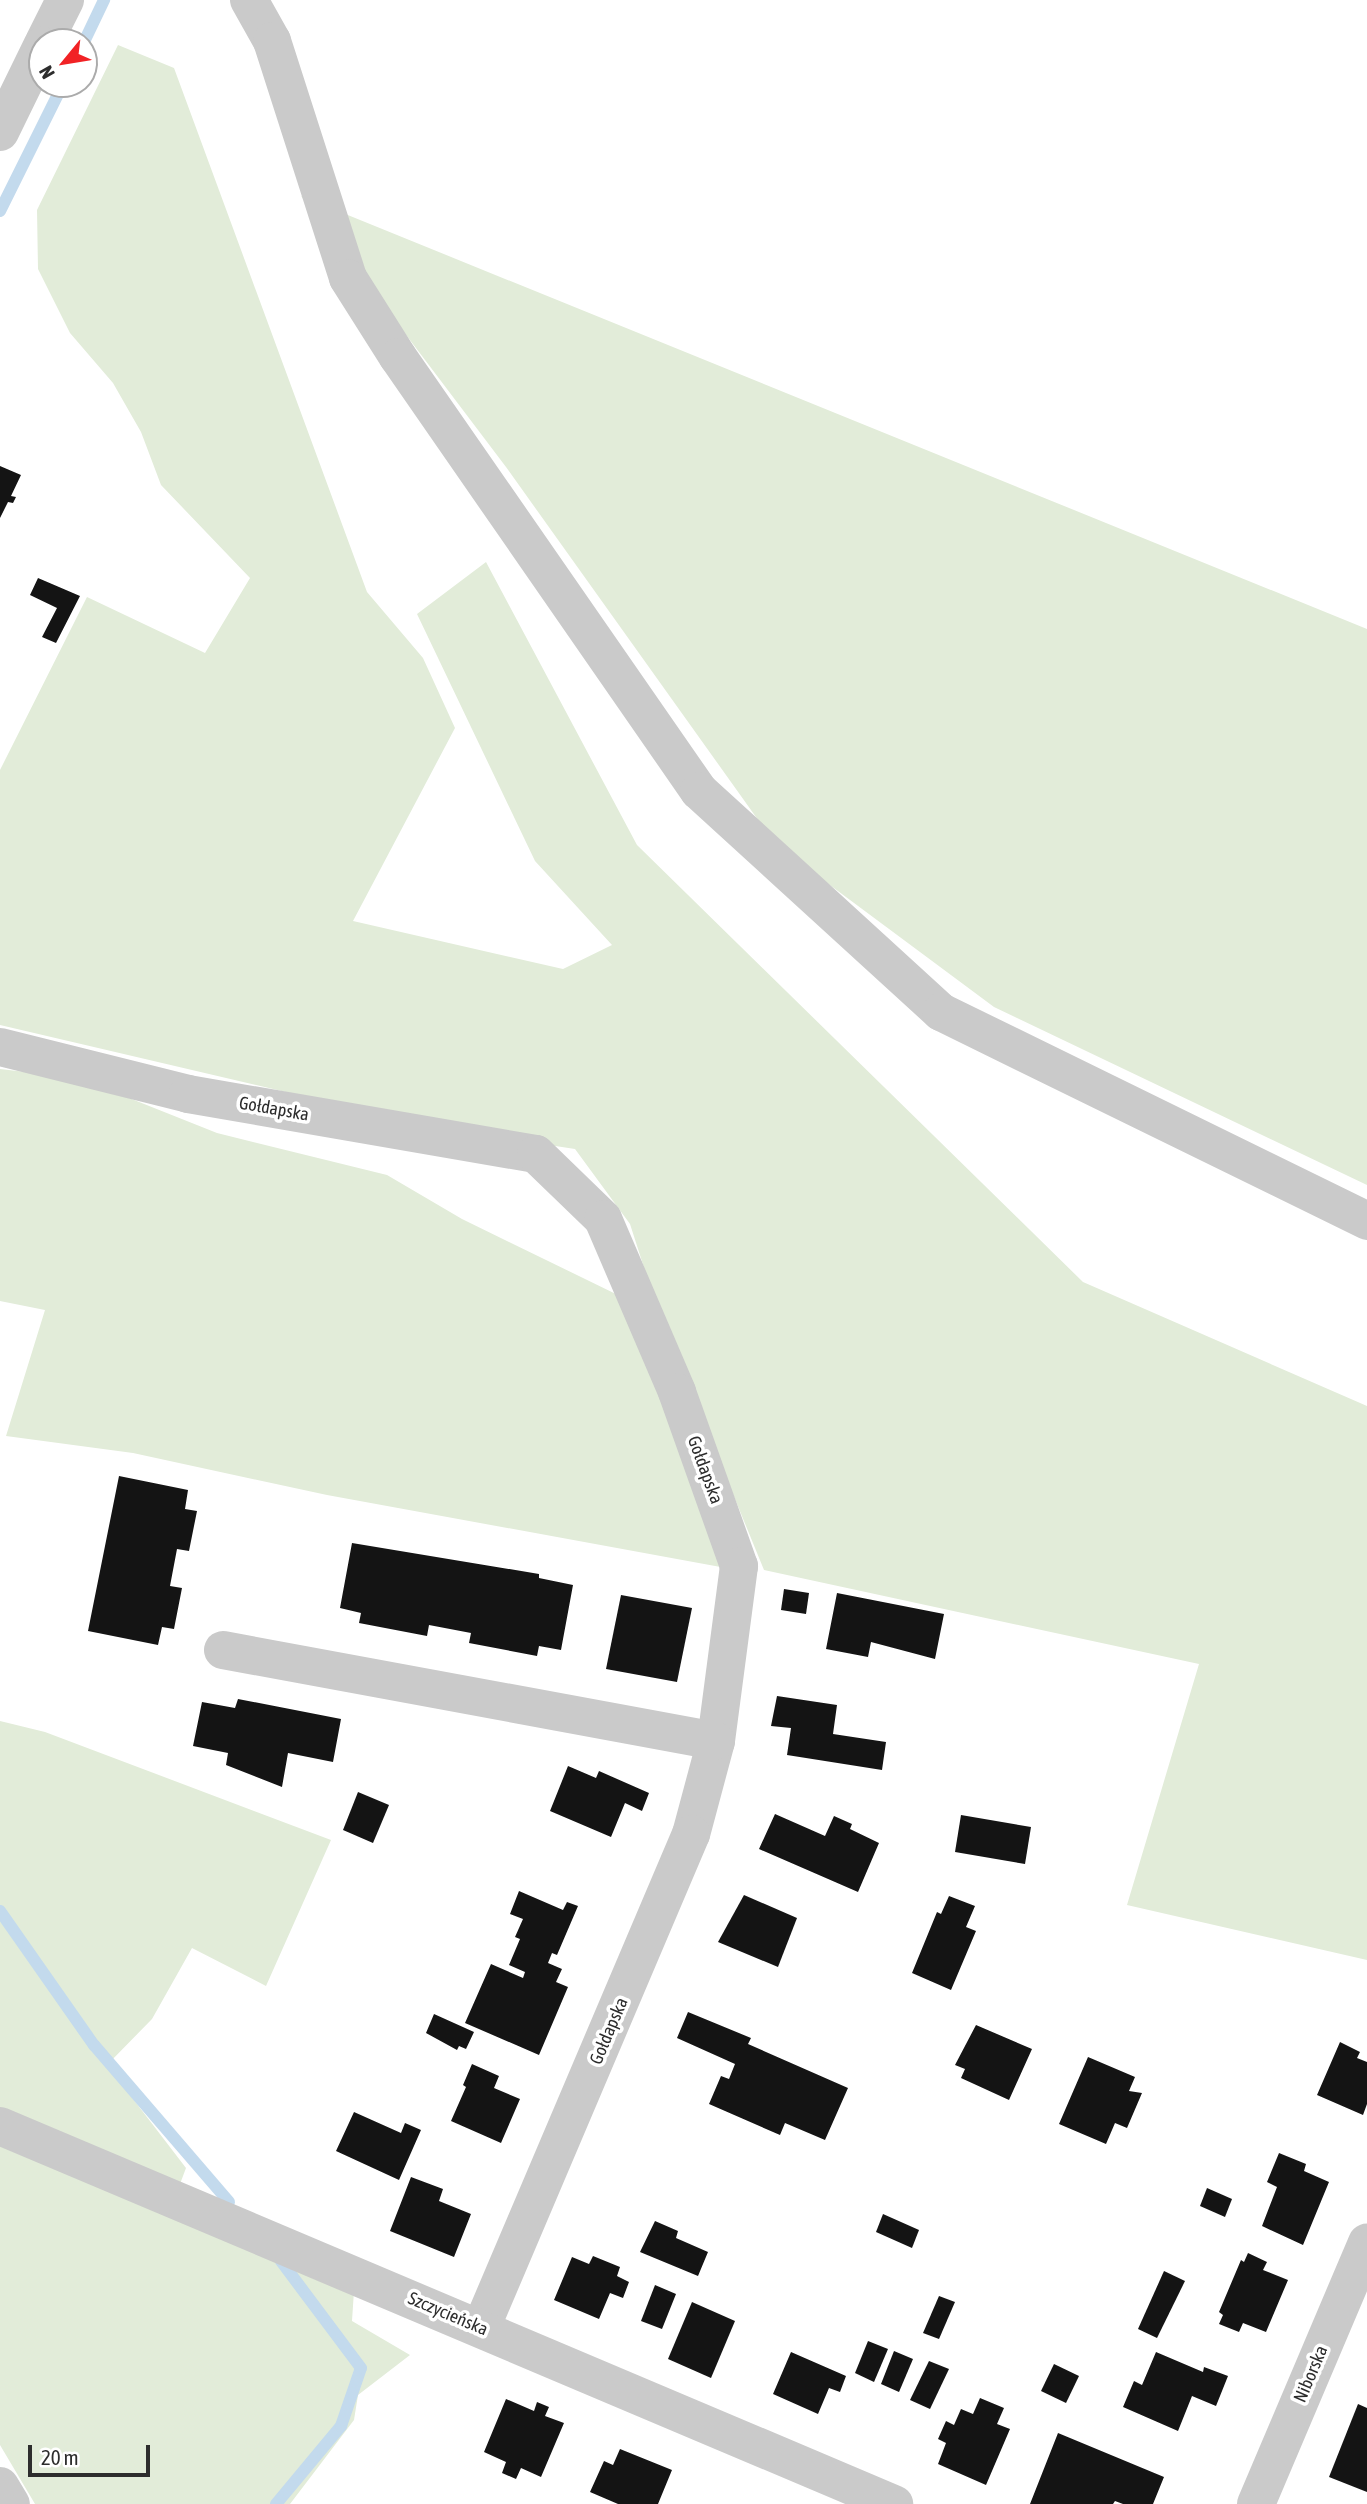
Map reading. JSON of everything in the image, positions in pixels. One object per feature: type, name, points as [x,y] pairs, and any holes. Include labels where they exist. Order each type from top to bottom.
[{"type":"street","points":[[51,28],[65,0]]},
{"type":"street","points":[[249,0],[272,41],[348,278],[398,357],[699,791],[941,1012],[1367,1221]]},
{"type":"street","points":[[0,132],[28,75]]},
{"type":"street","name":"Gołdapska","points":[[0,1047],[188,1094],[536,1154],[603,1219],[656,1343],[739,1566],[716,1741],[691,1834],[481,2328]]},
{"type":"street","points":[[223,1650],[716,1741]]},
{"type":"street","name":"Szczycieńska","points":[[0,2126],[894,2504]]},
{"type":"street","name":"Niborska","points":[[1256,2504],[1367,2243]]},
{"type":"street","points":[[0,2486],[11,2504]]},
{"type":"green space","points":[[118,45],[174,68],[367,592],[423,658],[455,728],[353,921],[563,969],[612,945],[535,861],[417,614],[486,562],[637,845],[1083,1282],[1367,1406],[1367,1960],[1127,1905],[1199,1664],[764,1570],[657,1308],[630,1224],[575,1149],[439,1128],[0,1025],[0,770],[87,597],[205,653],[250,578],[161,485],[141,432],[113,383],[70,333],[38,269],[37,210],[92,98],[98,98],[98,86]]},
{"type":"green space","points":[[301,196],[1367,629],[1367,1185],[994,1007],[776,845],[506,467]]},
{"type":"green space","points":[[0,1069],[43,1074],[114,1092],[217,1133],[387,1175],[462,1219],[622,1297],[726,1568],[327,1495],[133,1453],[6,1436],[45,1310],[0,1301]]},
{"type":"green space","points":[[0,1721],[45,1732],[331,1840],[266,1986],[192,1948],[152,2019],[107,2065],[186,2168],[180,2184],[0,2112]]},
{"type":"green space","points":[[0,2142],[354,2291],[352,2321],[410,2355],[358,2395],[354,2420],[290,2504],[35,2504],[0,2445]]},
{"type":"building","points":[[0,466],[21,475],[11,496],[16,497],[13,503],[8,502],[0,518]]},
{"type":"building","points":[[38,578],[80,596],[56,643],[42,637],[57,608],[30,595]]},
{"type":"building","points":[[119,1476],[188,1490],[185,1509],[197,1511],[189,1551],[177,1549],[170,1586],[182,1588],[174,1629],[162,1627],[158,1645],[88,1631]]},
{"type":"building","points":[[352,1543],[539,1574],[539,1578],[573,1585],[561,1650],[539,1646],[537,1656],[469,1643],[471,1633],[429,1625],[427,1636],[359,1623],[361,1613],[340,1608]]},
{"type":"building","points":[[784,1589],[809,1593],[806,1614],[781,1610]]},
{"type":"building","points":[[837,1593],[944,1614],[935,1659],[871,1642],[868,1657],[826,1649]]},
{"type":"building","points":[[621,1595],[692,1608],[677,1682],[606,1669]]},
{"type":"building","points":[[777,1696],[837,1705],[833,1734],[886,1742],[882,1770],[787,1755],[791,1728],[771,1726]]},
{"type":"building","points":[[238,1699],[341,1719],[333,1762],[288,1753],[282,1787],[226,1765],[228,1753],[193,1746],[202,1702],[235,1708]]},
{"type":"building","points":[[568,1766],[596,1778],[599,1771],[649,1793],[642,1811],[625,1803],[611,1837],[550,1811]]},
{"type":"building","points":[[358,1792],[389,1805],[373,1843],[343,1830]]},
{"type":"building","points":[[775,1814],[825,1836],[834,1816],[852,1824],[850,1829],[879,1843],[858,1892],[759,1849]]},
{"type":"building","points":[[961,1815],[1031,1827],[1025,1864],[955,1852]]},
{"type":"building","points":[[519,1891],[563,1910],[567,1902],[578,1906],[557,1955],[552,1953],[548,1963],[562,1969],[556,1982],[568,1987],[539,2055],[465,2023],[491,1964],[523,1978],[525,1972],[509,1965],[520,1939],[515,1937],[523,1919],[510,1914]]},
{"type":"building","points":[[744,1895],[797,1918],[778,1967],[718,1942]]},
{"type":"building","points":[[949,1896],[975,1906],[966,1927],[976,1931],[951,1990],[912,1973],[937,1912],[941,1914]]},
{"type":"building","points":[[688,2012],[751,2038],[748,2044],[848,2088],[825,2140],[785,2123],[780,2135],[709,2104],[721,2076],[729,2079],[735,2064],[677,2038]]},
{"type":"building","points":[[434,2014],[474,2032],[466,2049],[459,2046],[457,2050],[426,2033]]},
{"type":"building","points":[[976,2025],[1032,2049],[1009,2100],[961,2078],[965,2069],[955,2065]]},
{"type":"building","points":[[1340,2042],[1360,2052],[1357,2058],[1367,2062],[1367,2104],[1363,2115],[1317,2095]]},
{"type":"building","points":[[1088,2057],[1135,2077],[1129,2091],[1142,2093],[1127,2128],[1115,2123],[1106,2144],[1059,2124]]},
{"type":"building","points":[[472,2064],[499,2076],[494,2088],[520,2099],[501,2143],[451,2121],[466,2087],[463,2085]]},
{"type":"building","points":[[354,2112],[401,2133],[405,2123],[421,2130],[399,2180],[336,2151]]},
{"type":"building","points":[[1279,2153],[1306,2164],[1304,2171],[1329,2182],[1303,2245],[1262,2226],[1277,2187],[1267,2182]]},
{"type":"building","points":[[411,2177],[443,2189],[439,2201],[471,2214],[454,2257],[390,2231]]},
{"type":"building","points":[[1207,2188],[1232,2199],[1225,2217],[1200,2206]]},
{"type":"building","points":[[883,2214],[919,2230],[912,2248],[876,2232]]},
{"type":"building","points":[[655,2221],[678,2231],[676,2238],[708,2252],[698,2276],[640,2252]]},
{"type":"building","points":[[1248,2253],[1267,2262],[1263,2270],[1288,2280],[1266,2332],[1243,2323],[1239,2332],[1219,2324],[1223,2315],[1219,2312],[1241,2260],[1244,2262]]},
{"type":"building","points":[[593,2256],[620,2267],[617,2276],[629,2282],[623,2298],[610,2293],[599,2319],[554,2300],[572,2257],[589,2264]]},
{"type":"building","points":[[1164,2271],[1185,2281],[1157,2338],[1138,2329]]},
{"type":"building","points":[[655,2285],[676,2294],[662,2329],[641,2321]]},
{"type":"building","points":[[939,2296],[955,2302],[939,2339],[923,2333]]},
{"type":"building","points":[[692,2302],[735,2321],[711,2378],[668,2359]]},
{"type":"building","points":[[868,2341],[888,2349],[874,2382],[855,2373]]},
{"type":"building","points":[[894,2351],[913,2359],[899,2392],[881,2384]]},
{"type":"building","points":[[791,2352],[846,2376],[840,2392],[829,2388],[818,2414],[773,2394]]},
{"type":"building","points":[[1156,2352],[1203,2372],[1204,2367],[1228,2376],[1216,2406],[1192,2396],[1178,2431],[1123,2407],[1134,2381],[1142,2385]]},
{"type":"building","points":[[929,2361],[949,2369],[930,2409],[910,2400]]},
{"type":"building","points":[[1054,2364],[1079,2376],[1066,2403],[1041,2391]]},
{"type":"building","points":[[980,2398],[1004,2408],[997,2424],[1010,2429],[986,2485],[938,2464],[946,2443],[938,2439],[946,2421],[954,2425],[961,2409],[973,2414]]},
{"type":"building","points":[[506,2399],[534,2411],[537,2402],[549,2407],[545,2416],[564,2423],[541,2477],[521,2468],[516,2479],[502,2473],[506,2462],[484,2452]]},
{"type":"building","points":[[1358,2404],[1367,2408],[1367,2492],[1329,2477]]},
{"type":"building","points":[[1058,2433],[1164,2477],[1153,2504],[1123,2504],[1115,2501],[1113,2504],[1030,2504]]},
{"type":"building","points":[[620,2449],[672,2470],[658,2504],[618,2504],[590,2492],[604,2461],[613,2465]]},
{"type":"waterway","points":[[91,28],[104,0]]},
{"type":"waterway","points":[[0,211],[56,98]]},
{"type":"waterway","points":[[0,1911],[94,2045],[229,2202]]},
{"type":"waterway","points":[[276,2504],[341,2426],[361,2368],[281,2261]]}]
